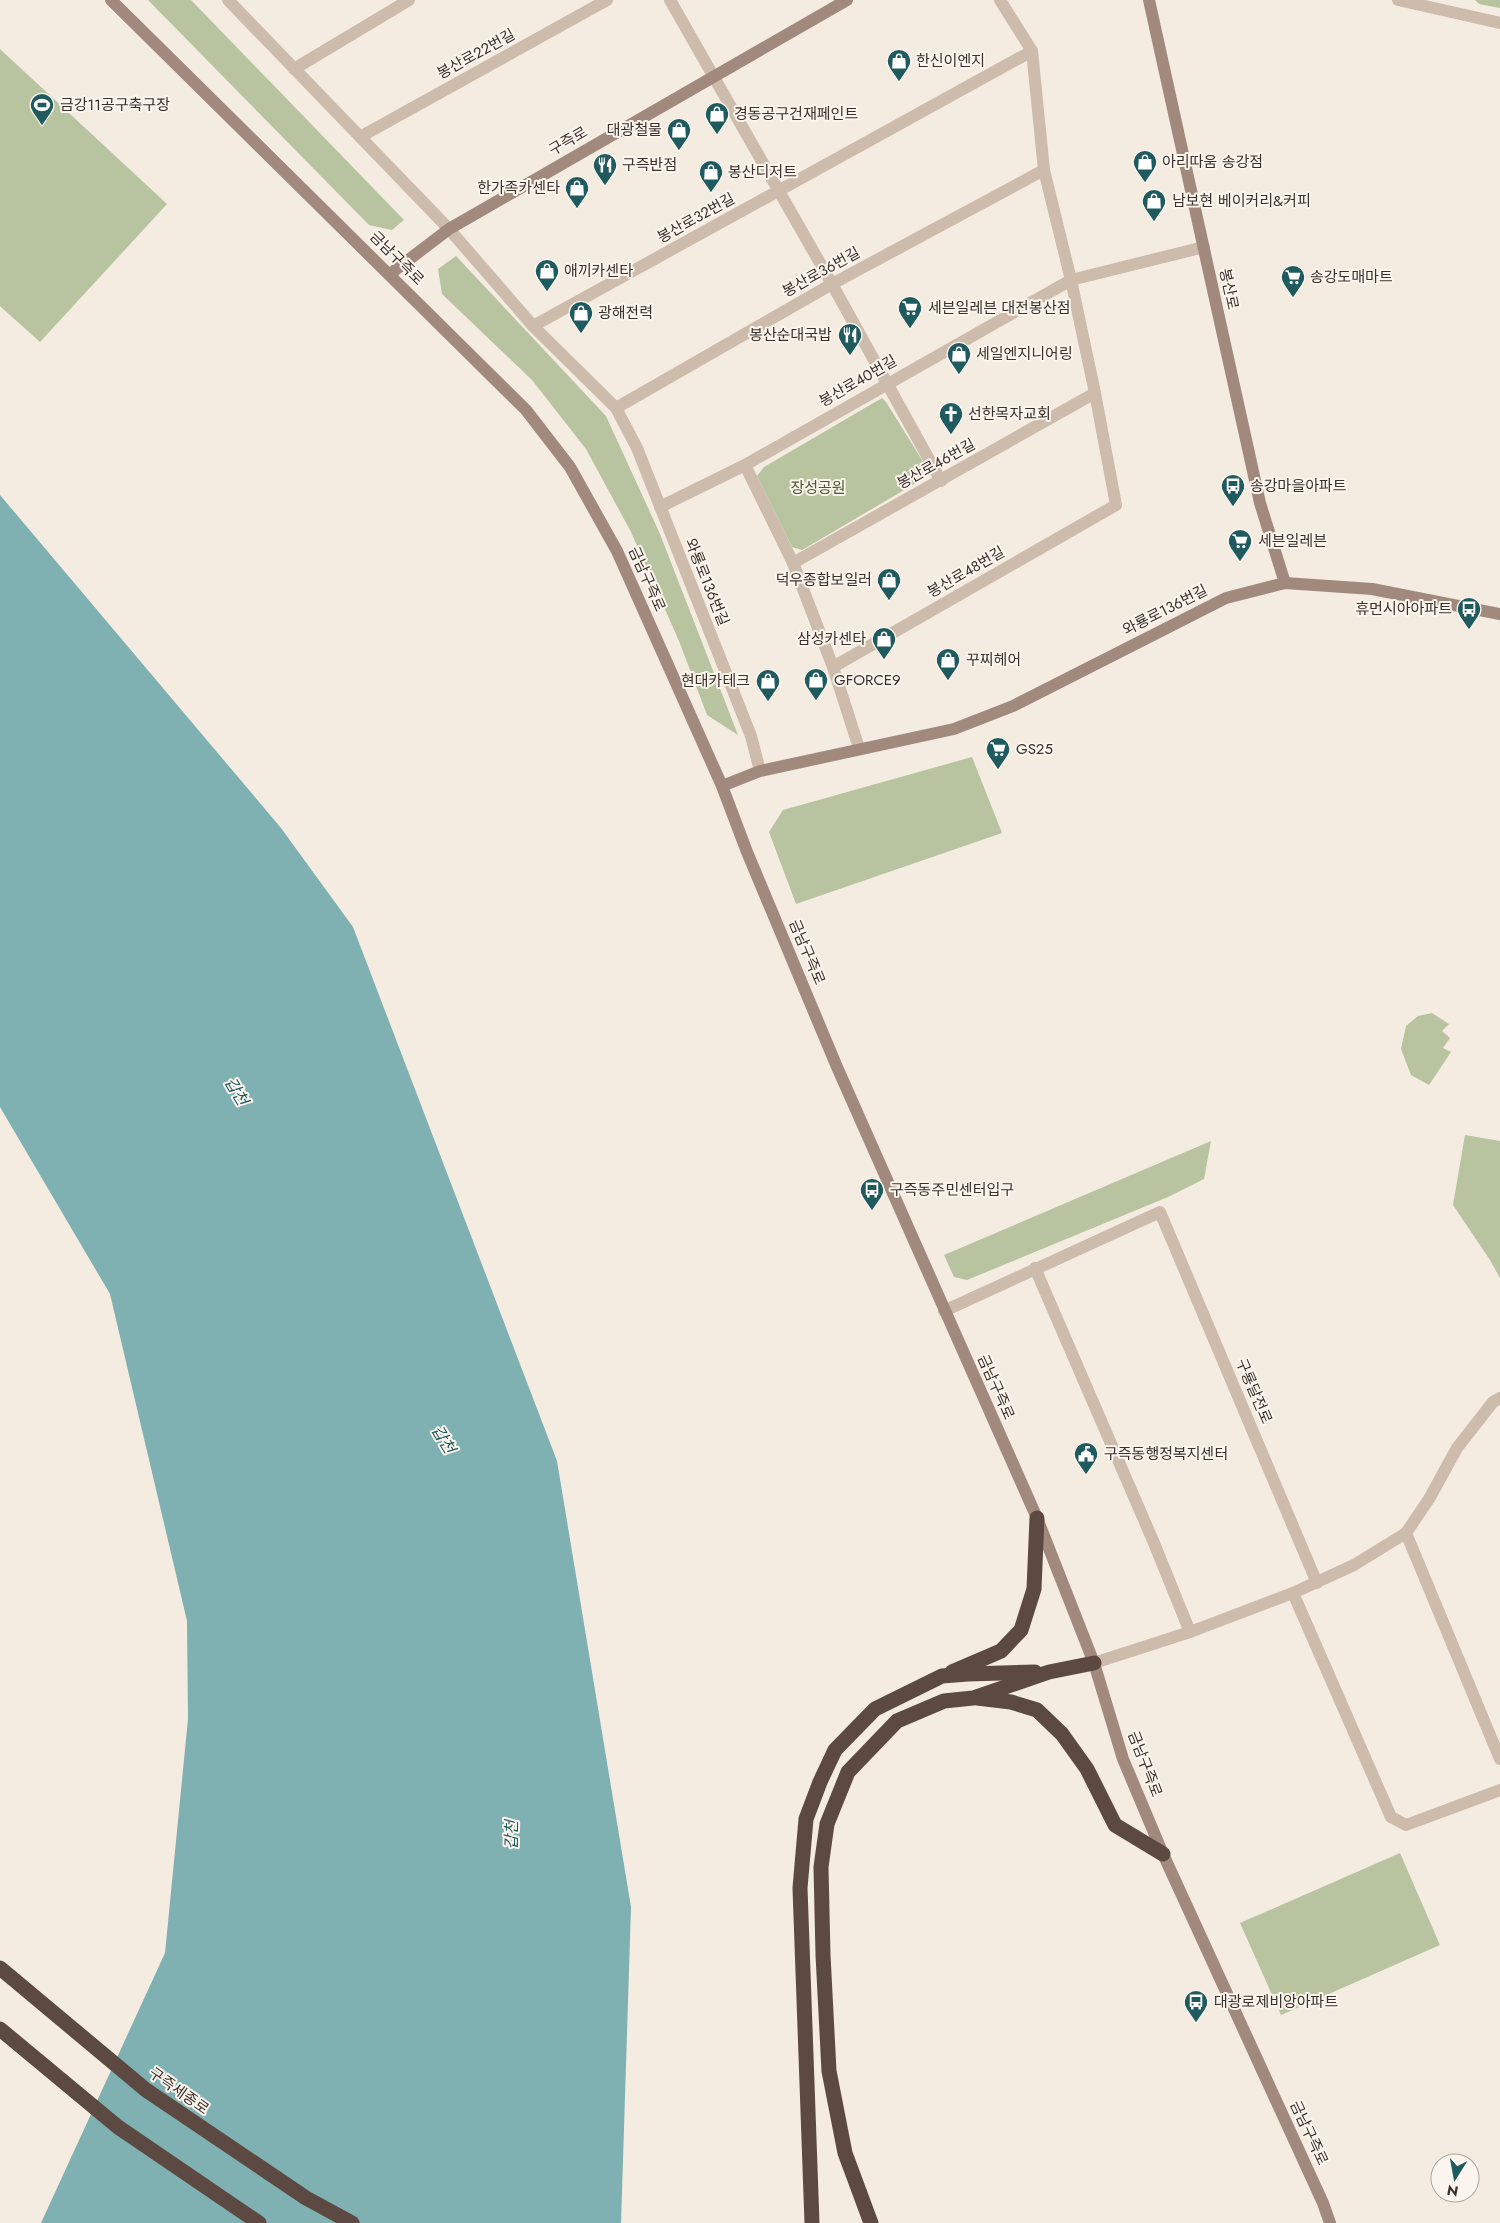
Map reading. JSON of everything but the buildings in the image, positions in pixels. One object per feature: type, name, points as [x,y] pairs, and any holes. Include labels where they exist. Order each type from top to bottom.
[{"type":"highway","points":[[812,2223],[800,1888],[806,1819],[835,1750],[875,1709],[942,1676],[1001,1651],[1021,1630],[1034,1589],[1037,1518]]},
{"type":"highway","points":[[972,1698],[1049,1672],[1094,1663]]},
{"type":"highway","points":[[942,1676],[1049,1672]]},
{"type":"highway","points":[[871,2223],[845,2153],[829,2071],[822,1955],[821,1867],[827,1824],[848,1772],[897,1721],[944,1701],[972,1698],[1011,1702],[1037,1710],[1062,1734],[1087,1769],[1115,1824],[1163,1854]]},
{"type":"highway","name":"구즉세종로","points":[[0,1968],[146,2090],[306,2198],[352,2223]]},
{"type":"highway","points":[[0,2028],[118,2128],[260,2223]]},
{"type":"main road","name":"금남구즉로","points":[[111,0],[526,410],[570,468],[617,551],[722,786],[747,852],[837,1066],[1037,1518],[1094,1663],[1123,1759],[1163,1854],[1323,2203],[1330,2223]]},
{"type":"main road","name":"구즉로","points":[[390,274],[449,229],[847,0]]},
{"type":"main road","name":"봉산로","points":[[1149,0],[1260,503],[1286,583]]},
{"type":"main road","name":"와룡로136번길","points":[[722,786],[760,771],[859,748],[954,729],[1013,706],[1226,598],[1286,583],[1372,589],[1500,614]]},
{"type":"street","name":"와룡로136번길","points":[[228,0],[449,229],[533,326],[616,408],[637,448],[750,736],[760,771]]},
{"type":"street","points":[[294,69],[409,0]]},
{"type":"street","name":"봉산로22번길","points":[[360,137],[607,0]]},
{"type":"street","points":[[670,0],[832,284],[885,384],[941,481]]},
{"type":"street","points":[[1000,0],[1032,51],[1044,170],[1071,280],[1095,394]]},
{"type":"street","points":[[1398,0],[1500,23]]},
{"type":"street","points":[[1448,0],[1454,12]]},
{"type":"street","name":"봉산로32번길","points":[[533,326],[1032,51]]},
{"type":"street","name":"봉산로36번길","points":[[616,408],[832,284],[1044,170]]},
{"type":"street","name":"봉산로40번길","points":[[660,507],[745,465],[1071,280],[1204,247]]},
{"type":"street","name":"봉산로46번길","points":[[793,563],[1095,394]]},
{"type":"street","name":"봉산로48번길","points":[[833,667],[1116,506],[1095,394]]},
{"type":"street","points":[[745,465],[793,563],[833,667],[859,748]]},
{"type":"street","name":"구룡달전로","points":[[1035,1268],[1160,1212],[1317,1583]]},
{"type":"street","points":[[944,1311],[1035,1268],[1154,1543],[1190,1632]]},
{"type":"street","points":[[1094,1663],[1190,1632],[1293,1594],[1354,1565],[1406,1534],[1429,1499],[1457,1448],[1493,1402],[1500,1398]]},
{"type":"street","points":[[1406,1534],[1500,1759]]},
{"type":"street","points":[[1293,1594],[1391,1817],[1406,1825],[1500,1790]]},
{"type":"green space","points":[[148,0],[191,0],[404,220],[392,230],[369,225]]},
{"type":"green space","points":[[1475,0],[1500,0],[1500,8],[1479,4]]},
{"type":"green space","name":"금강11공구축구장","points":[[0,49],[167,204],[40,342],[0,306]]},
{"type":"green space","points":[[456,256],[606,416],[660,534],[738,735],[707,715],[679,641],[631,532],[586,449],[532,380],[442,294],[438,269]]},
{"type":"green space","name":"장성공원","points":[[882,398],[927,468],[923,479],[802,550],[792,547],[757,476],[764,467]]},
{"type":"green space","points":[[972,757],[1002,833],[796,904],[769,832],[783,810]]},
{"type":"green space","points":[[1432,1013],[1449,1024],[1442,1031],[1450,1038],[1443,1048],[1451,1052],[1429,1085],[1411,1075],[1401,1049],[1406,1026],[1418,1016]]},
{"type":"green space","points":[[1465,1135],[1500,1141],[1500,1278],[1453,1205]]},
{"type":"green space","points":[[1211,1141],[1204,1179],[1168,1197],[967,1280],[954,1277],[944,1255]]},
{"type":"green space","points":[[1400,1853],[1440,1945],[1281,2015],[1240,1923]]},
{"type":"water","name":"갑천","points":[[0,495],[281,828],[353,927],[557,1461],[631,1907],[621,2223],[41,2223],[165,1953],[188,1719],[187,1621],[110,1294],[0,1107]]},
{"type":"place","name":"한신이엔지","points":[[899,82]]},
{"type":"place","name":"금강11공구축구장","points":[[42,126]]},
{"type":"place","name":"경동공구건재페인트","points":[[717,135]]},
{"type":"place","name":"대광철물","points":[[679,151]]},
{"type":"place","name":"아리따움 송강점","points":[[1145,183]]},
{"type":"place","name":"구즉반점","points":[[605,186]]},
{"type":"place","name":"봉산디저트","points":[[711,193]]},
{"type":"place","name":"한가족카센타","points":[[577,209]]},
{"type":"place","name":"남보현 베이커리&커피","points":[[1154,222]]},
{"type":"place","name":"애끼카센타","points":[[547,292]]},
{"type":"place","name":"송강도매마트","points":[[1293,298]]},
{"type":"place","name":"세븐일레븐 대전봉산점","points":[[910,329]]},
{"type":"place","name":"광해전력","points":[[581,334]]},
{"type":"place","name":"봉산순대국밥","points":[[850,356]]},
{"type":"place","name":"세일엔지니어링","points":[[959,375]]},
{"type":"place","name":"선한목자교회","points":[[951,435]]},
{"type":"place","name":"송강마을아파트","points":[[1233,507]]},
{"type":"place","name":"세븐일레븐","points":[[1240,562]]},
{"type":"place","name":"덕우종합보일러","points":[[889,601]]},
{"type":"place","name":"휴먼시아아파트","points":[[1469,630]]},
{"type":"place","name":"삼성카센타","points":[[884,660]]},
{"type":"place","name":"꾸찌헤어","points":[[948,681]]},
{"type":"place","name":"GFORCE9","points":[[816,701]]},
{"type":"place","name":"현대카테크","points":[[768,702]]},
{"type":"place","name":"GS25","points":[[998,770]]},
{"type":"place","name":"구즉동주민센터입구","points":[[872,1211]]},
{"type":"place","name":"구즉동행정복지센터","points":[[1086,1475]]},
{"type":"place","name":"대광로제비앙아파트","points":[[1196,2023]]}]
